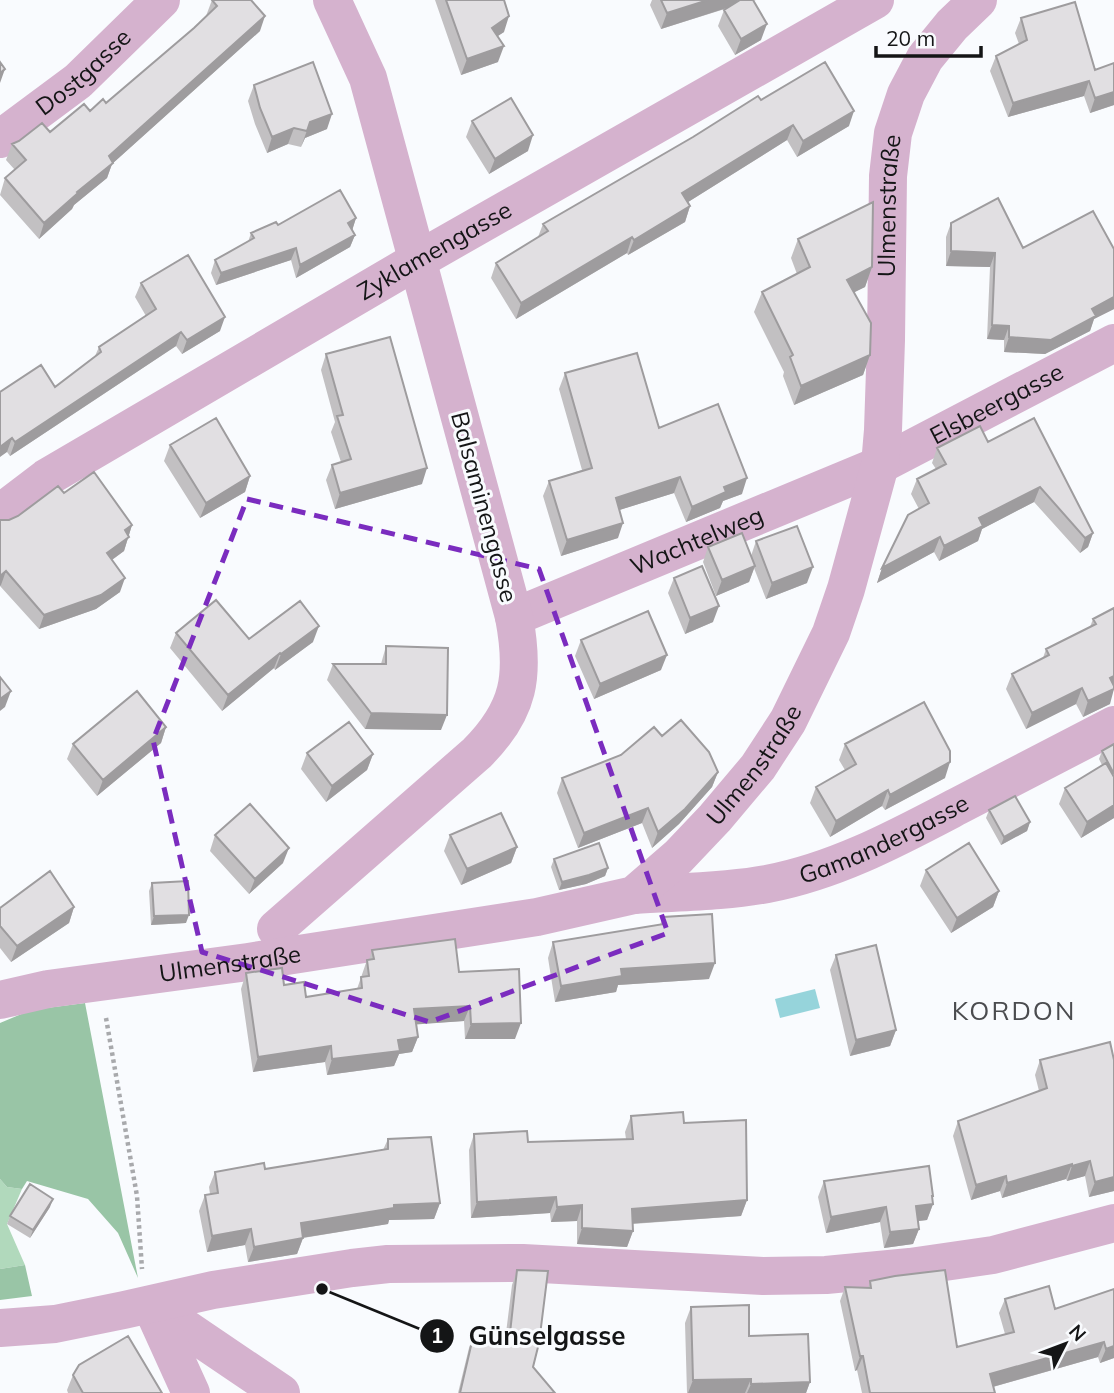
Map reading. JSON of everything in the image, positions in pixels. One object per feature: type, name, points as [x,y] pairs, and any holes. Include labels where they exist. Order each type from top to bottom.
[{"type":"street","name":"Dostgasse","points":[[0,139],[78,81],[161,0]]},
{"type":"street","name":"Balsaminengasse","points":[[276,929],[492,738],[512,705],[518,681],[520,647],[514,617],[418,260],[368,78],[332,0]]},
{"type":"street","name":"Zyklamengasse","points":[[0,513],[46,478],[418,260],[875,0]]},
{"type":"street","name":"Ulmenstraße","points":[[0,1000],[48,989],[248,962],[523,919],[634,895],[678,857],[758,767],[788,721],[831,633],[880,466],[886,340],[888,176],[892,133],[906,94],[925,58],[951,26],[978,0]]},
{"type":"street","name":"Elsbeergasse","points":[[880,466],[1114,343]]},
{"type":"street","name":"Wachtelweg","points":[[514,617],[880,466]]},
{"type":"street","name":"Gamandergasse","points":[[634,895],[721,890],[767,884],[848,860],[889,842],[1114,725]]},
{"type":"street","points":[[0,1328],[54,1324],[213,1290],[388,1264],[523,1263],[763,1276],[826,1275],[993,1255],[1114,1223]]},
{"type":"street","points":[[148,1305],[191,1393]]},
{"type":"street","points":[[148,1305],[281,1393]]},
{"type":"path","points":[[106,1015],[137,1196],[148,1305]]},
{"type":"highlighted area","points":[[247,499],[539,569],[668,933],[430,1022],[202,952],[153,740]]},
{"type":"green space","points":[[85,1003],[138,1278],[118,1233],[88,1199],[27,1181],[22,1189],[7,1187],[0,1179],[0,1023],[31,1010]]},
{"type":"green space","points":[[0,1179],[7,1187],[22,1189],[7,1224],[25,1265],[0,1269]]},
{"type":"green space","points":[[25,1265],[32,1296],[0,1300],[0,1269]]},
{"type":"water","points":[[815,989],[820,1008],[780,1018],[775,999]]},
{"type":"building","points":[[212,0],[251,0],[265,16],[109,156],[113,163],[44,223],[5,178],[26,160],[12,144],[42,123],[50,132],[84,104],[90,111],[103,99],[106,103],[217,6]]},
{"type":"building","points":[[446,0],[504,0],[509,16],[492,28],[504,46],[467,59]]},
{"type":"building","points":[[661,0],[708,0],[667,13]]},
{"type":"building","points":[[740,0],[753,0],[767,24],[741,39],[724,10]]},
{"type":"building","points":[[1075,2],[1095,70],[1114,63],[1114,92],[1095,98],[1089,81],[1013,103],[996,56],[1027,40],[1021,18]]},
{"type":"building","points":[[313,62],[332,114],[310,122],[307,131],[294,128],[272,137],[254,85]]},
{"type":"building","points":[[825,62],[854,111],[803,141],[793,125],[682,193],[690,206],[521,303],[496,263],[548,231],[543,224],[758,96],[761,100]]},
{"type":"building","points":[[511,98],[533,135],[495,159],[472,121]]},
{"type":"building","points":[[340,190],[356,218],[348,223],[355,235],[300,265],[296,248],[221,273],[215,260],[254,238],[251,233],[276,222],[278,225]]},
{"type":"building","points":[[998,198],[1023,248],[1093,211],[1114,249],[1114,297],[1092,309],[1096,316],[1051,340],[1009,337],[1009,326],[992,325],[995,253],[951,251],[951,223]]},
{"type":"building","points":[[873,202],[872,267],[847,280],[871,323],[870,355],[801,386],[790,357],[793,355],[762,292],[810,267],[798,239]]},
{"type":"building","points":[[188,255],[225,317],[187,340],[181,332],[15,442],[12,438],[0,447],[0,392],[41,365],[55,387],[101,352],[99,347],[156,309],[141,283]]},
{"type":"building","points":[[390,337],[427,468],[340,493],[332,465],[351,459],[337,416],[343,415],[326,354]]},
{"type":"building","points":[[637,353],[659,428],[718,404],[747,478],[724,487],[726,492],[692,507],[680,477],[616,498],[623,523],[567,540],[549,481],[592,468],[565,373]]},
{"type":"building","points":[[216,418],[250,476],[206,503],[170,445]]},
{"type":"building","points":[[1034,418],[1093,533],[1085,538],[1040,487],[979,518],[983,526],[944,546],[940,537],[882,568],[908,515],[929,503],[917,479],[946,464],[937,448],[980,426],[988,442]]},
{"type":"building","points":[[94,472],[132,525],[125,530],[129,537],[107,553],[125,578],[101,595],[44,615],[6,571],[0,576],[0,520],[18,516],[58,486],[64,493]]},
{"type":"building","points":[[797,526],[813,567],[772,583],[756,541]]},
{"type":"building","points":[[742,533],[755,566],[722,580],[708,547]]},
{"type":"building","points":[[702,566],[719,606],[690,618],[674,578]]},
{"type":"building","points":[[216,600],[249,639],[300,601],[319,626],[228,695],[176,633]]},
{"type":"building","points":[[1114,608],[1114,676],[1110,678],[1114,689],[1088,701],[1082,688],[1032,713],[1012,674],[1049,655],[1046,649],[1096,624],[1093,619]]},
{"type":"building","points":[[648,611],[667,655],[600,684],[581,640]]},
{"type":"building","points":[[386,646],[448,648],[447,715],[371,713],[333,664],[386,664]]},
{"type":"building","points":[[0,677],[11,691],[0,699]]},
{"type":"building","points":[[137,691],[166,727],[103,780],[73,744]]},
{"type":"building","points":[[924,702],[950,751],[950,762],[890,795],[888,790],[836,821],[816,787],[856,764],[845,744]]},
{"type":"building","points":[[681,720],[709,752],[718,772],[685,809],[658,832],[648,808],[584,833],[562,778],[621,755],[654,727],[662,736]]},
{"type":"building","points":[[349,722],[373,754],[332,786],[307,753]]},
{"type":"building","points":[[1114,744],[1114,774],[1102,751]]},
{"type":"building","points":[[1106,763],[1114,777],[1114,805],[1087,822],[1065,788]]},
{"type":"building","points":[[1015,796],[1030,822],[1004,837],[989,810]]},
{"type":"building","points":[[250,804],[289,848],[255,879],[215,835]]},
{"type":"building","points":[[501,813],[517,847],[467,869],[450,835]]},
{"type":"building","points":[[599,843],[608,868],[562,882],[554,859]]},
{"type":"building","points":[[969,843],[999,891],[957,918],[926,870]]},
{"type":"building","points":[[50,871],[74,907],[17,946],[0,926],[0,908]]},
{"type":"building","points":[[188,881],[189,915],[154,916],[152,883]]},
{"type":"building","points":[[712,914],[715,963],[621,969],[622,976],[561,986],[553,942],[664,924],[663,917]]},
{"type":"building","points":[[455,939],[459,972],[519,969],[521,1023],[471,1024],[470,1006],[414,1009],[418,1037],[398,1040],[400,1051],[332,1059],[331,1046],[258,1057],[246,973],[282,968],[284,985],[304,982],[306,997],[362,988],[361,977],[369,976],[367,960],[374,959],[372,950]]},
{"type":"building","points":[[876,945],[896,1030],[856,1040],[836,955]]},
{"type":"building","points":[[1110,1042],[1114,1060],[1114,1177],[1095,1182],[1090,1161],[1007,1183],[1006,1176],[976,1185],[958,1121],[1047,1088],[1040,1060]]},
{"type":"building","points":[[683,1112],[684,1123],[746,1120],[747,1200],[632,1209],[633,1231],[582,1228],[582,1205],[557,1207],[556,1197],[477,1202],[474,1134],[527,1131],[528,1142],[633,1139],[631,1116]]},
{"type":"building","points":[[431,1137],[440,1203],[394,1205],[394,1208],[301,1223],[303,1238],[254,1247],[251,1229],[212,1236],[205,1195],[218,1193],[215,1172],[264,1163],[265,1169],[388,1149],[388,1139]]},
{"type":"building","points":[[929,1166],[933,1204],[916,1206],[919,1229],[890,1232],[886,1207],[831,1217],[824,1181]]},
{"type":"building","points":[[30,1184],[53,1199],[33,1230],[10,1216]]},
{"type":"building","points":[[517,1270],[548,1271],[539,1343],[533,1367],[555,1393],[460,1393],[474,1333],[509,1342]]},
{"type":"building","points":[[945,1270],[957,1347],[1014,1332],[1005,1299],[1049,1286],[1055,1309],[1114,1289],[1114,1346],[1106,1349],[1104,1342],[990,1374],[995,1393],[870,1393],[845,1287],[871,1288],[870,1281]]},
{"type":"building","points":[[749,1305],[749,1336],[808,1334],[810,1382],[751,1384],[751,1379],[693,1380],[691,1307]]},
{"type":"building","points":[[128,1336],[162,1393],[83,1393],[73,1375],[79,1365]]},
{"type":"place","name":"Günselgasse","points":[[322,1289]]},
{"type":"district","name":"KORDON","points":[[1014,1011]]}]
